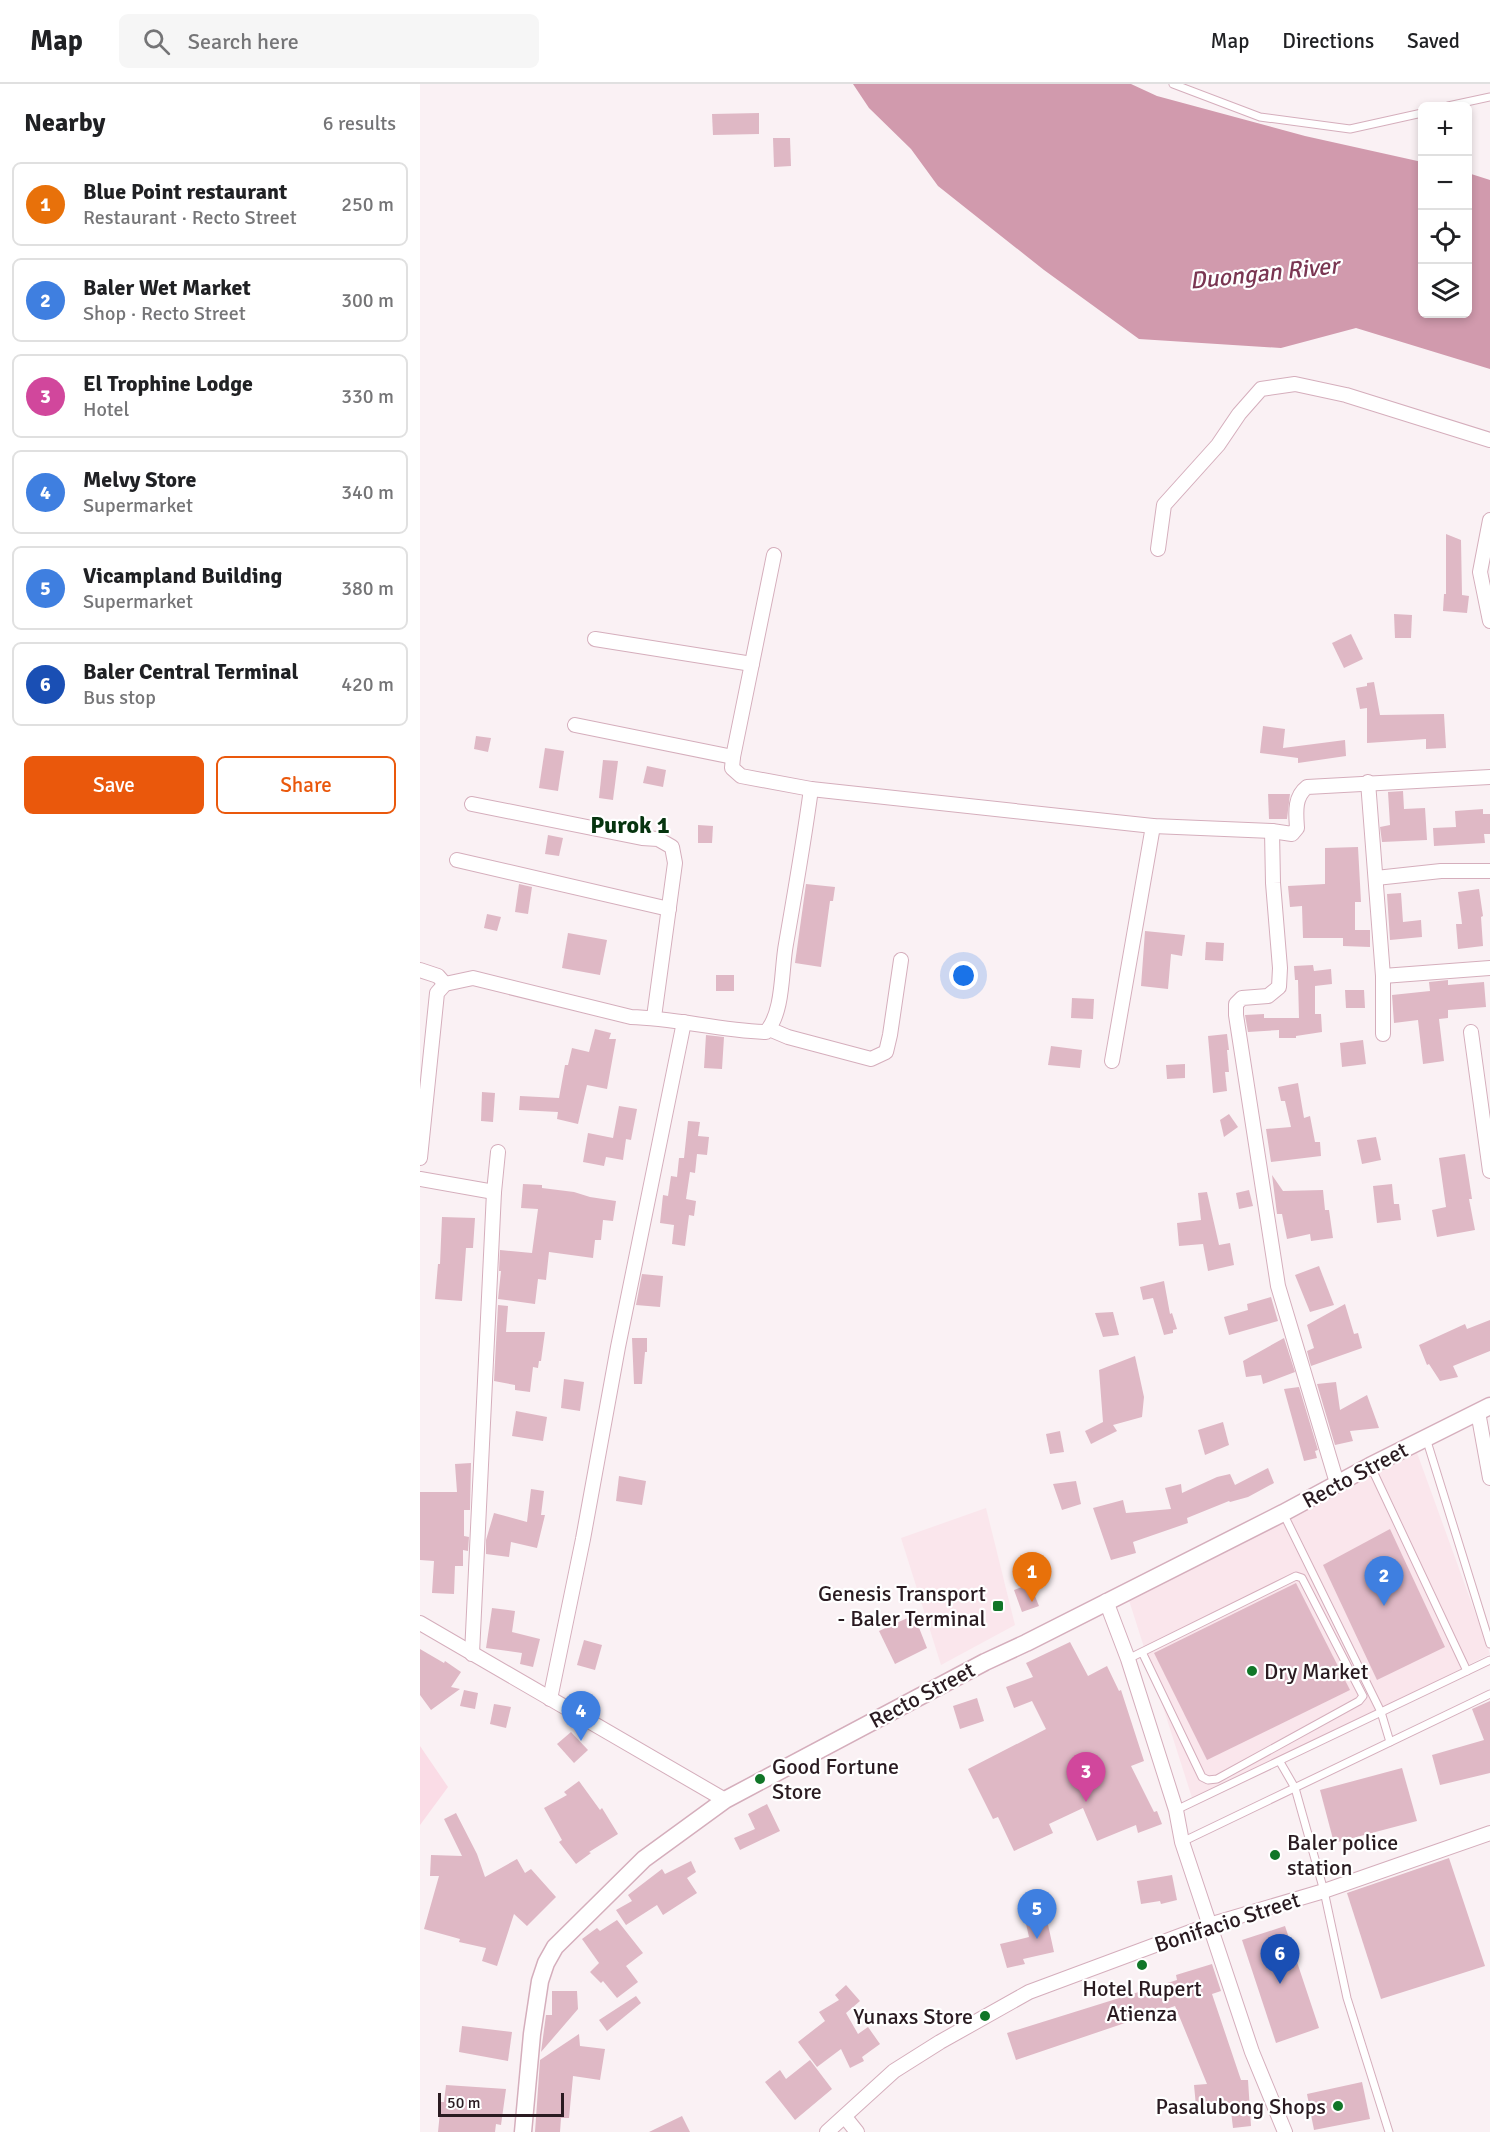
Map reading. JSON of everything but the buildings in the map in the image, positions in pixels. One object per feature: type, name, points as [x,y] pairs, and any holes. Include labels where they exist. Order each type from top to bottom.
[{"type":"street","points":[[1158,549],[1164,505],[1218,445],[1239,414],[1261,389],[1295,384],[1346,395],[1490,440]]},
{"type":"street","points":[[1490,520],[1480,572],[1490,621]]},
{"type":"street","points":[[774,555],[733,757],[732,768],[741,776],[811,789],[1152,826],[1272,831],[1292,834],[1297,828],[1298,800],[1301,792],[1307,787],[1490,777]]},
{"type":"street","points":[[595,639],[752,664]]},
{"type":"street","points":[[575,725],[733,757]]},
{"type":"street","points":[[1368,782],[1383,976],[1383,1034]]},
{"type":"street","points":[[420,1158],[437,993],[445,984],[473,978],[631,1017],[654,1017],[738,1031],[766,1032],[773,1024],[780,994],[785,947],[798,883],[811,789]]},
{"type":"street","points":[[472,804],[642,838],[658,839],[672,847],[675,863],[654,1017]]},
{"type":"street","points":[[1112,1061],[1152,826]]},
{"type":"street","points":[[1272,831],[1279,987],[1268,996],[1242,998],[1236,1004],[1236,1015],[1278,1286],[1337,1483]]},
{"type":"street","points":[[458,861],[669,909]]},
{"type":"street","points":[[1376,878],[1441,871],[1490,871]]},
{"type":"street","points":[[769,1029],[788,1037],[871,1059],[886,1052],[901,960]]},
{"type":"street","points":[[1383,976],[1490,968]]},
{"type":"street","points":[[420,970],[438,976],[445,984]]},
{"type":"street","points":[[550,1699],[553,1676],[584,1539],[618,1347],[684,1023]]},
{"type":"street","points":[[1471,1032],[1490,1171]]},
{"type":"street","points":[[472,1654],[494,1192],[498,1152]]},
{"type":"street","points":[[420,1179],[494,1192]]},
{"type":"street","points":[[1484,1409],[1490,1478]]},
{"type":"street","name":"Recto Street","points":[[523,2132],[532,2034],[540,1981],[546,1963],[555,1947],[644,1859],[725,1800],[985,1662],[1283,1513],[1337,1483],[1484,1409]]},
{"type":"street","points":[[1106,1601],[1128,1659],[1176,1810],[1182,1842],[1252,2052],[1285,2132]]},
{"type":"street","points":[[420,1623],[725,1800]]},
{"type":"street","name":"Bonifacio Street","points":[[827,2132],[894,2071],[1029,1992],[1209,1924],[1324,1891],[1490,1833]]},
{"type":"street","points":[[845,2117],[856,2132]]},
{"type":"lane","points":[[1173,84],[1260,117],[1350,129],[1418,114]]},
{"type":"lane","points":[[1467,102],[1490,97]]},
{"type":"lane","points":[[1426,1437],[1490,1644]]},
{"type":"lane","points":[[1371,1466],[1467,1671]]},
{"type":"lane","points":[[1283,1513],[1381,1712],[1390,1742]]},
{"type":"lane","points":[[1128,1659],[1142,1652],[1296,1576],[1302,1578],[1364,1696],[1359,1701],[1217,1779],[1208,1780],[1202,1777],[1142,1652]]},
{"type":"lane","points":[[1176,1810],[1490,1660]]},
{"type":"lane","points":[[1182,1842],[1490,1694]]},
{"type":"lane","points":[[1280,1762],[1295,1788],[1324,1891],[1347,1998],[1389,2132]]},
{"type":"shaded area","points":[[1416,1450],[1490,1654],[1194,1804],[1127,1594]]},
{"type":"shaded area","points":[[986,1508],[1015,1625],[941,1665],[901,1538]]},
{"type":"shaded area","points":[[420,1746],[448,1787],[420,1825]]},
{"type":"water","name":"Duongan River","points":[[853,84],[1131,84],[1157,96],[1305,136],[1418,161],[1418,318],[1472,318],[1472,174],[1490,180],[1490,369],[1356,328],[1281,348],[1139,339],[1044,270],[938,186],[911,149],[869,108]]},
{"type":"place","name":"Blue Point restaurant","points":[[1032,1602]]},
{"type":"place","name":"Genesis Transport - Baler Terminal","points":[[998,1606]]},
{"type":"place","name":"Baler Wet Market","points":[[1384,1606]]},
{"type":"place","name":"Dry Market","points":[[1252,1671]]},
{"type":"place","name":"Melvy Store","points":[[581,1741]]},
{"type":"place","name":"Good Fortune Store","points":[[760,1779]]},
{"type":"place","name":"El Trophine Lodge","points":[[1086,1802]]},
{"type":"place","name":"Baler police station","points":[[1275,1855]]},
{"type":"place","name":"Vicampland Building","points":[[1037,1939]]},
{"type":"place","name":"Hotel Rupert Atienza","points":[[1142,1965]]},
{"type":"place","name":"Baler Central Terminal","points":[[1280,1984]]},
{"type":"place","name":"Yunaxs Store","points":[[985,2016]]},
{"type":"place","name":"Pasalubong Shops","points":[[1338,2106]]},
{"type":"district","name":"Purok 1","points":[[630,825]]}]
